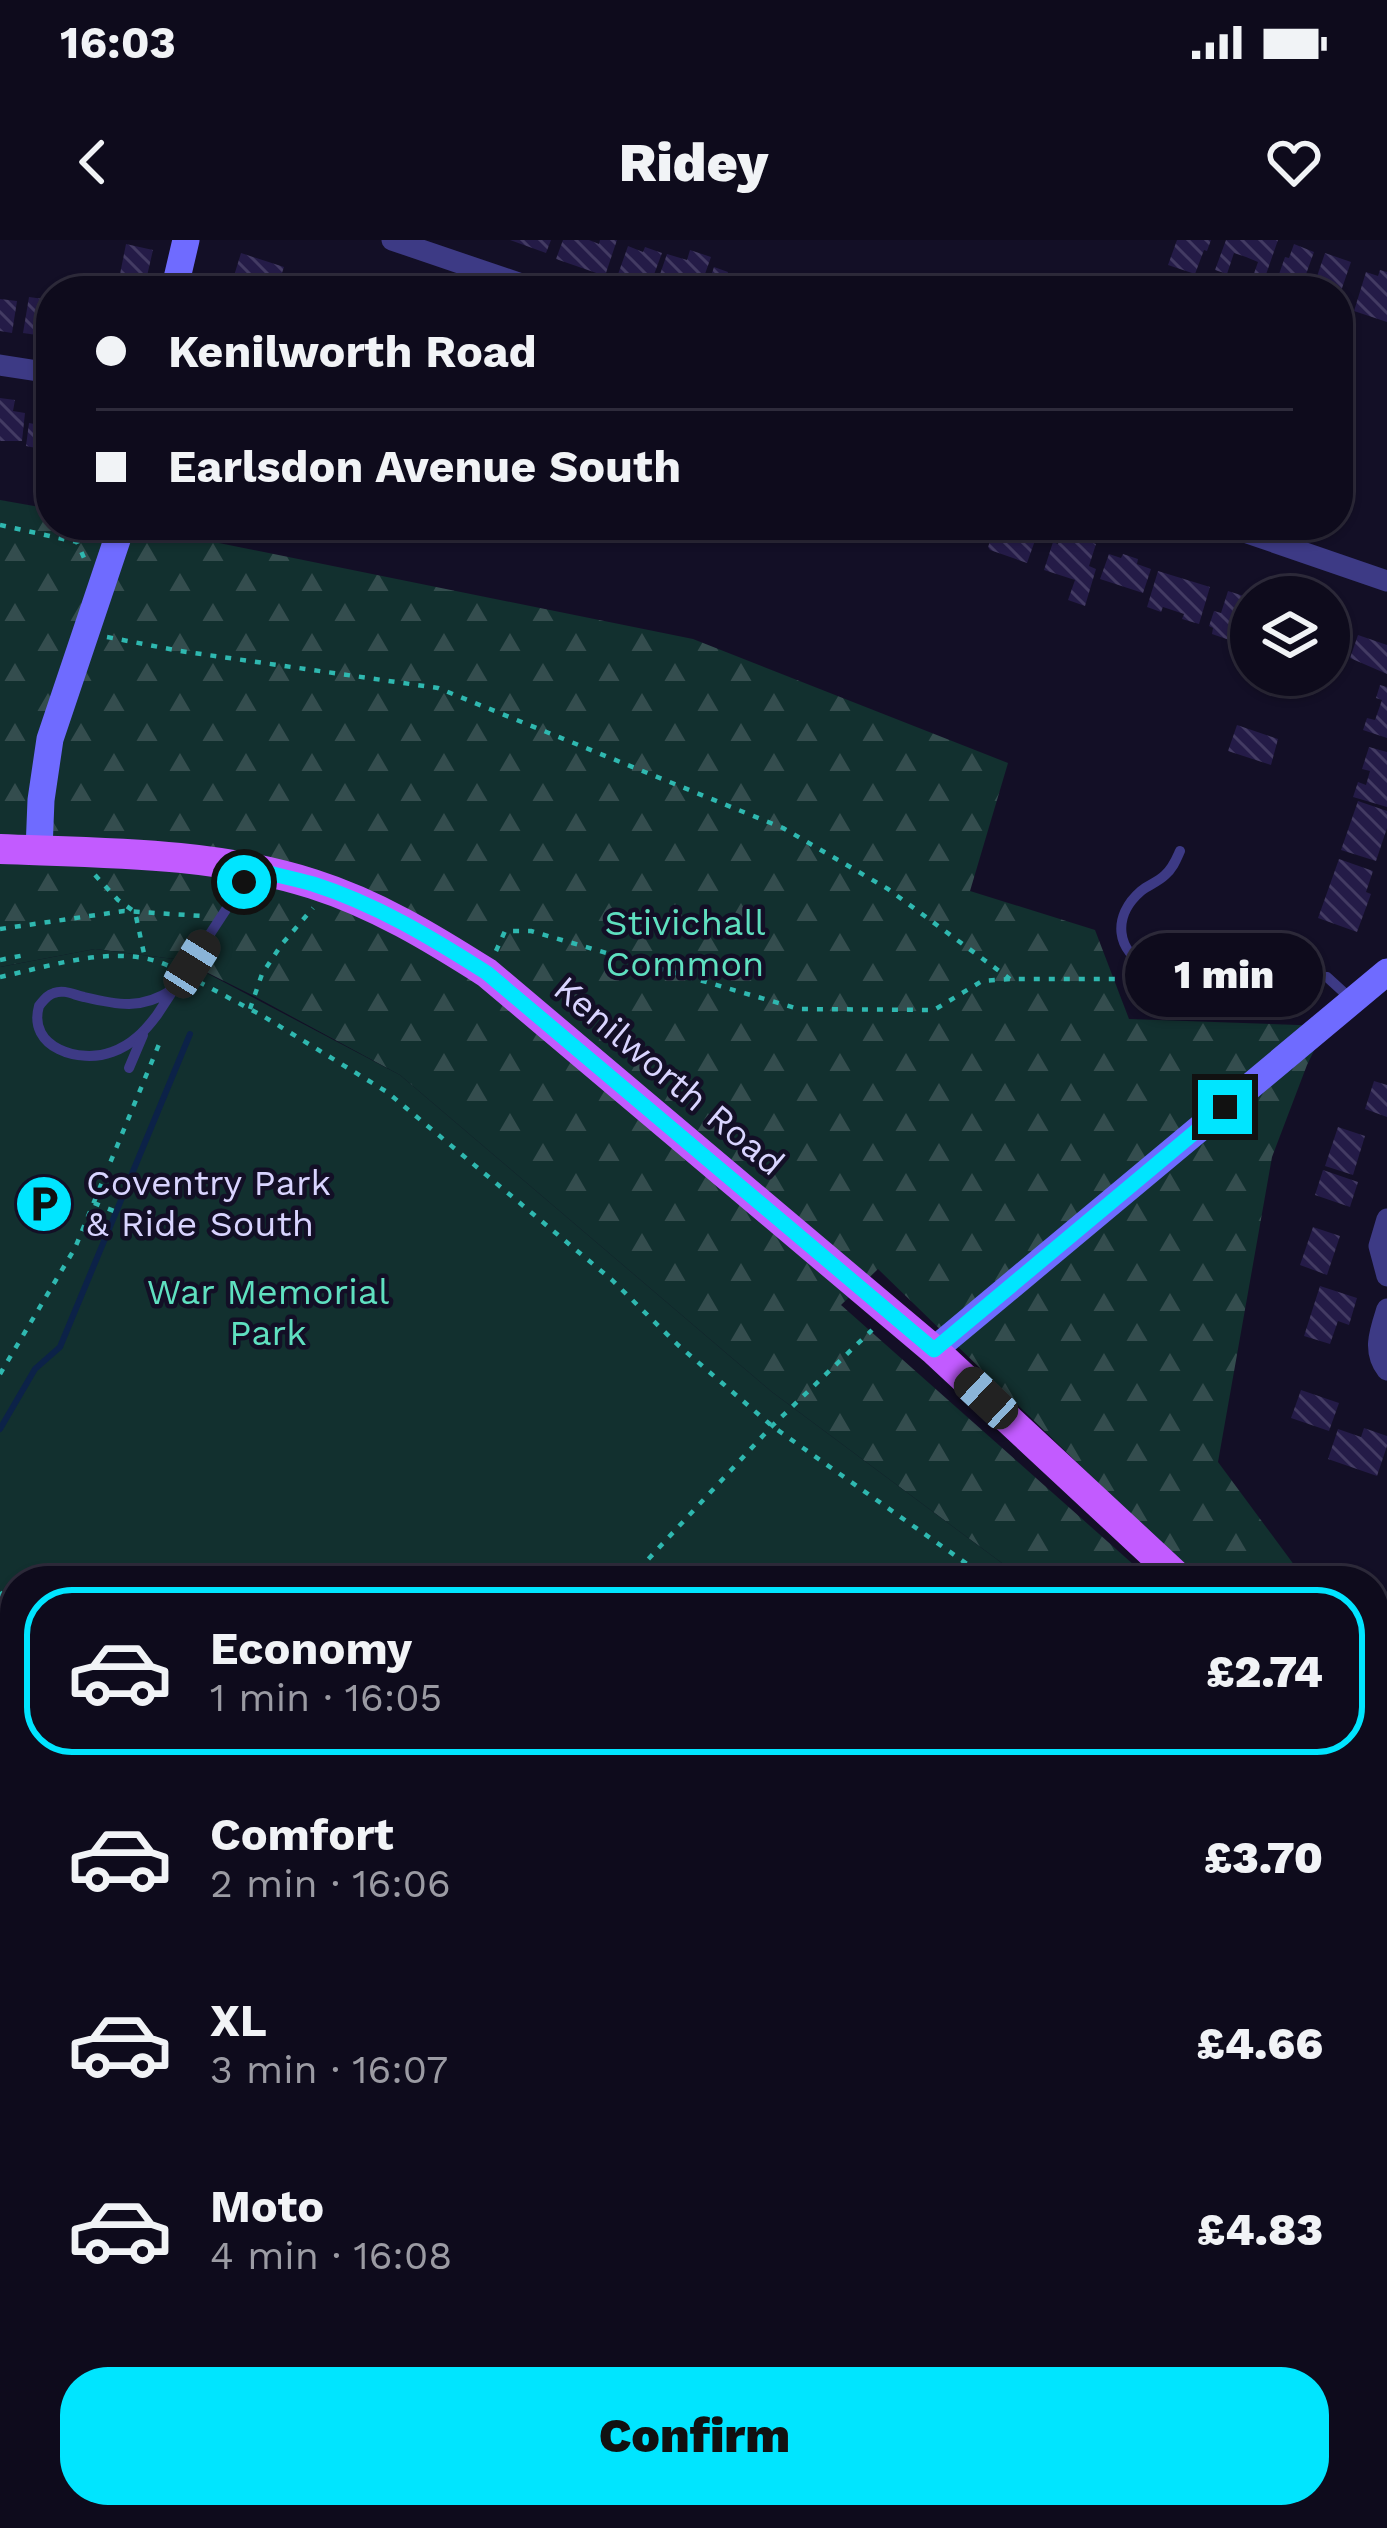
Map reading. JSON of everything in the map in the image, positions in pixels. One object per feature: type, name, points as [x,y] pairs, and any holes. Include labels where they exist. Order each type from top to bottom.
[{"type":"main road","points":[[177,276],[185,240]]},
{"type":"main road","points":[[39,850],[50,739],[117,540]]},
{"type":"main road","name":"Kenilworth Road","points":[[0,849],[177,858],[249,868],[328,890],[424,933],[487,973],[934,1350],[1166,1566]]},
{"type":"main road","points":[[934,1350],[1387,972]]},
{"type":"street","points":[[392,240],[498,276]]},
{"type":"street","points":[[0,365],[36,371]]},
{"type":"street","points":[[1268,540],[1387,581]]},
{"type":"street","points":[[1387,1219],[1379,1246],[1387,1276]]},
{"type":"street","points":[[1387,1310],[1378,1342],[1379,1359],[1387,1370]]},
{"type":"lane","points":[[1180,850],[1170,871],[1142,889],[1121,921],[1126,950],[1136,961],[1150,967],[1327,977],[1354,1002]]},
{"type":"lane","points":[[144,1032],[113,1052],[72,1054],[52,1046],[36,1015],[54,993],[64,991],[138,1004],[172,990],[188,976],[249,868]]},
{"type":"lane","points":[[130,1068],[144,1032],[172,990]]},
{"type":"path","points":[[0,525],[36,533]]},
{"type":"path","points":[[68,540],[77,542],[89,569]]},
{"type":"path","points":[[86,633],[438,688],[783,828],[888,889],[1010,979]]},
{"type":"path","points":[[86,853],[98,880],[135,912],[146,961]]},
{"type":"path","points":[[250,1009],[262,974],[328,890]]},
{"type":"path","points":[[0,929],[124,911],[222,917]]},
{"type":"path","points":[[487,973],[505,931],[531,931],[799,1010],[934,1010],[982,981],[1137,979]]},
{"type":"path","points":[[0,960],[26,955]]},
{"type":"path","points":[[0,977],[90,957],[163,963],[386,1091],[613,1280],[678,1345],[772,1426],[970,1566]]},
{"type":"path","points":[[0,1374],[75,1248],[169,1021]]},
{"type":"path","points":[[94,1203],[139,1221]]},
{"type":"path","points":[[642,1566],[772,1426],[889,1314]]},
{"type":"green space","name":"Stivichall Common","points":[[0,500],[36,506],[36,540],[204,540],[693,639],[1008,763],[970,891],[1095,930],[1129,1019],[1326,1026],[1272,1157],[1218,1462],[1295,1566],[1184,1566],[878,1269],[841,1305],[1135,1566],[1006,1566],[772,1392],[400,1075],[182,960],[95,949],[0,967]]},
{"type":"green space","name":"War Memorial Park","points":[[95,949],[182,960],[400,1075],[772,1392],[1006,1566],[0,1566],[0,967]]},
{"type":"building","points":[[510,240],[551,240],[546,253]]},
{"type":"building","points":[[563,240],[599,244],[600,240],[617,240],[605,276],[556,259]]},
{"type":"building","points":[[1177,240],[1211,240],[1195,274],[1168,265]]},
{"type":"building","points":[[1226,240],[1278,240],[1265,276],[1253,276],[1258,262],[1234,253],[1227,274],[1215,270]]},
{"type":"building","points":[[126,244],[153,250],[147,276],[120,276]]},
{"type":"building","points":[[1294,244],[1314,252],[1305,276],[1278,276],[1285,257],[1289,258]]},
{"type":"building","points":[[628,246],[662,253],[653,276],[617,276]]},
{"type":"building","points":[[690,250],[711,257],[704,276],[659,276],[667,254],[687,260]]},
{"type":"building","points":[[241,253],[284,267],[281,276],[234,276]]},
{"type":"building","points":[[1325,253],[1351,262],[1346,276],[1317,276]]},
{"type":"building","points":[[714,267],[728,272],[727,276],[711,276]]},
{"type":"building","points":[[1380,270],[1387,272],[1387,322],[1354,311],[1366,272],[1378,276]]},
{"type":"building","points":[[29,297],[36,298],[36,335],[23,333]]},
{"type":"building","points":[[0,299],[17,301],[12,333],[0,331]]},
{"type":"building","points":[[0,398],[15,400],[13,411],[25,413],[22,441],[0,441]]},
{"type":"building","points":[[29,423],[36,424],[36,448],[26,446]]},
{"type":"building","points":[[991,540],[1035,540],[1027,563],[988,547]]},
{"type":"building","points":[[1059,540],[1084,540],[1096,544],[1089,566],[1096,569],[1085,606],[1068,600],[1075,580],[1044,570],[1053,542]]},
{"type":"building","points":[[1109,554],[1138,559],[1137,564],[1151,569],[1143,593],[1100,579]]},
{"type":"building","points":[[1158,571],[1210,587],[1199,624],[1163,607],[1161,612],[1147,607]]},
{"type":"building","points":[[1230,592],[1230,640],[1212,634],[1209,626],[1214,611],[1221,613]]},
{"type":"building","points":[[1358,635],[1387,645],[1387,674],[1350,658]]},
{"type":"building","points":[[1380,685],[1387,687],[1387,738],[1363,730],[1367,718],[1375,720],[1382,700],[1376,698]]},
{"type":"building","points":[[1237,725],[1278,739],[1271,765],[1228,751]]},
{"type":"building","points":[[1369,747],[1387,752],[1387,807],[1353,797],[1358,782],[1366,785],[1370,771],[1362,769]]},
{"type":"building","points":[[1358,801],[1387,811],[1387,828],[1376,861],[1341,850]]},
{"type":"building","points":[[1339,859],[1373,871],[1366,892],[1371,894],[1357,932],[1318,918]]},
{"type":"building","points":[[1374,1081],[1387,1085],[1387,1117],[1365,1109]]},
{"type":"building","points":[[1338,1127],[1365,1136],[1353,1175],[1325,1166]]},
{"type":"building","points":[[1323,1170],[1358,1182],[1350,1207],[1315,1195]]},
{"type":"building","points":[[1313,1227],[1340,1236],[1327,1275],[1300,1265]]},
{"type":"building","points":[[1320,1286],[1357,1298],[1349,1325],[1338,1321],[1330,1344],[1304,1336]]},
{"type":"building","points":[[1301,1390],[1339,1403],[1329,1431],[1291,1418]]},
{"type":"building","points":[[1364,1428],[1387,1436],[1377,1476],[1328,1459],[1338,1429],[1361,1437]]},
{"type":"waterway","points":[[0,1429],[35,1369],[60,1347],[190,1034]]},
{"type":"place","name":"Coventry Park & Ride South","points":[[44,1204]]},
{"type":"route","points":[[244,882],[249,868],[313,884],[424,933],[487,973],[934,1350],[1225,1107]]}]
